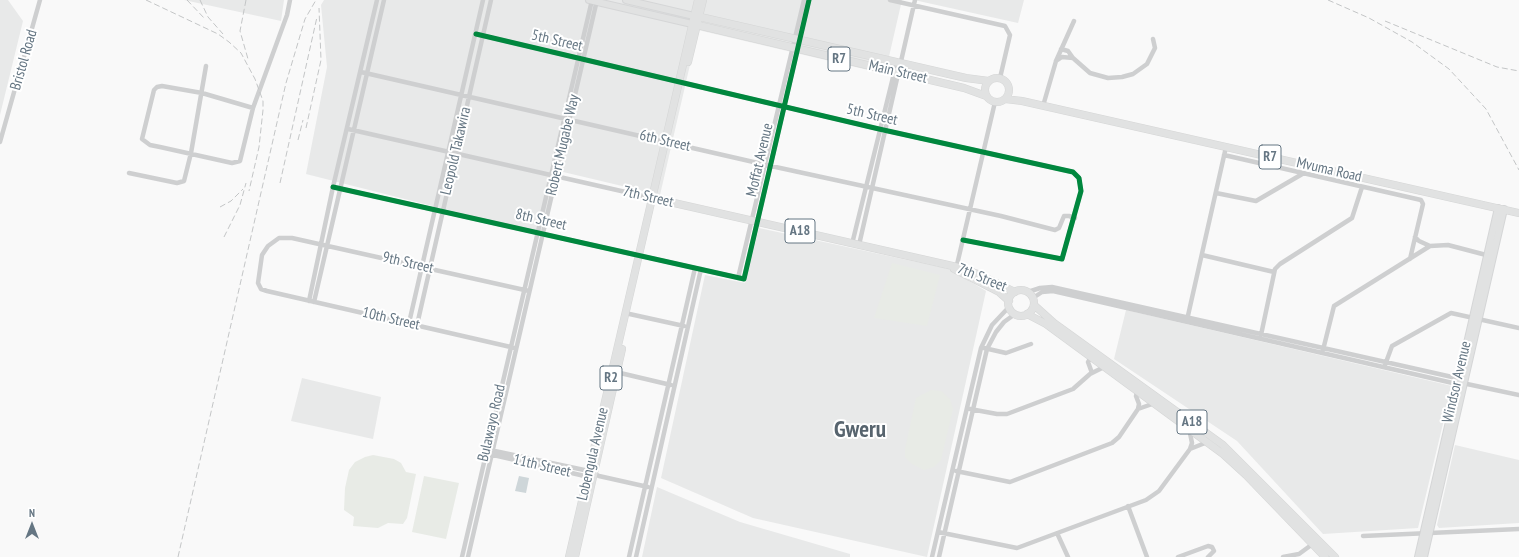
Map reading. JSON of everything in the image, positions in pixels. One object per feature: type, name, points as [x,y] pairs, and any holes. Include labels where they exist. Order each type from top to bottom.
[{"type":"highway","name":"Lobengula Avenue","points":[[697,16],[698,0]]},
{"type":"highway","name":"Lobengula Avenue","points":[[575,557],[627,314],[695,24],[703,0]]},
{"type":"highway","name":"Main Street","points":[[697,16],[966,78],[989,81],[1000,78]]},
{"type":"highway","name":"Main Street","points":[[695,24],[794,49],[964,88],[986,96],[995,102]]},
{"type":"highway","points":[[733,34],[735,25]]},
{"type":"highway","points":[[760,40],[762,31]]},
{"type":"highway","points":[[828,56],[831,47]]},
{"type":"highway","points":[[861,64],[864,54]]},
{"type":"highway","points":[[931,80],[934,70]]},
{"type":"highway","points":[[964,88],[966,78]]},
{"type":"highway","name":"R7","points":[[1000,78],[1006,83],[1009,90]]},
{"type":"highway","points":[[986,96],[985,88],[989,81]]},
{"type":"highway","points":[[1005,99],[1009,90]]},
{"type":"highway","name":"Mvuma Road","points":[[1009,90],[1022,101]]},
{"type":"highway","name":"R7","points":[[995,102],[1005,99]]},
{"type":"highway","name":"Mvuma Road","points":[[1005,99],[1022,101],[1226,146],[1519,213]]},
{"type":"highway","name":"7th Street","points":[[654,198],[949,265],[984,277],[1015,292]]},
{"type":"highway","name":"7th Street","points":[[956,268],[999,292],[1009,304]]},
{"type":"highway","points":[[1009,304],[1015,292]]},
{"type":"highway","name":"A18","points":[[1015,292],[1028,292],[1033,302],[1054,323],[1092,355]]},
{"type":"highway","points":[[1027,314],[1033,302]]},
{"type":"highway","name":"A18","points":[[1009,304],[1015,314],[1027,314],[1046,324],[1139,388],[1155,403],[1190,424]]},
{"type":"highway","name":"A18","points":[[1139,388],[1156,395],[1208,437],[1252,477],[1315,542],[1335,557]]},
{"type":"highway","name":"Lobengula Avenue","points":[[569,557],[593,475]]},
{"type":"highway","name":"A18","points":[[1315,542],[1326,557]]},
{"type":"main road","points":[[593,0],[695,24]]},
{"type":"main road","points":[[626,0],[697,16]]},
{"type":"main road","name":"Windsor Avenue","points":[[1418,557],[1426,533],[1501,209]]},
{"type":"main road","name":"Windsor Avenue","points":[[1424,557],[1426,533]]},
{"type":"street","name":"Bristol Road","points":[[0,142],[40,0]]},
{"type":"street","points":[[252,108],[202,94],[162,86],[157,87],[154,90],[142,137],[144,142],[150,145],[238,163],[242,158],[252,108],[287,15],[290,0]]},
{"type":"street","points":[[312,302],[321,244],[333,187],[348,129],[377,0]]},
{"type":"street","points":[[312,302],[342,189],[384,0]]},
{"type":"street","name":"Leopold Takawira","points":[[409,323],[483,0]]},
{"type":"street","name":"Leopold Takawira","points":[[417,325],[491,0]]},
{"type":"street","name":"Robert Mugabe Way","points":[[526,290],[554,175],[593,0]]},
{"type":"street","name":"Moffat Avenue","points":[[797,39],[804,0]]},
{"type":"street","name":"Moffat Avenue","points":[[744,279],[765,164],[778,104],[809,0]]},
{"type":"street","points":[[890,0],[1006,26],[1010,35],[1000,78]]},
{"type":"street","points":[[856,245],[866,187],[879,129],[902,55],[915,0]]},
{"type":"street","points":[[374,11],[381,13]]},
{"type":"street","points":[[1043,106],[1056,61],[1074,21]]},
{"type":"street","name":"5th Street","points":[[476,34],[1077,174],[1082,186],[1075,218],[1062,259],[963,240]]},
{"type":"street","points":[[1061,49],[1068,51],[1073,58],[1090,73],[1108,78],[1122,77],[1133,74],[1147,64],[1155,48],[1154,39]]},
{"type":"street","name":"Moffat Avenue","points":[[738,278],[771,166],[785,106],[794,49]]},
{"type":"street","points":[[1056,61],[1062,57],[1073,58]]},
{"type":"street","points":[[129,173],[177,183],[186,179],[206,66]]},
{"type":"street","name":"6th Street","points":[[361,72],[771,166],[970,209],[1057,230],[1064,216],[1075,218]]},
{"type":"street","points":[[856,245],[886,130],[896,72]]},
{"type":"street","points":[[956,268],[995,102]]},
{"type":"street","name":"7th Street","points":[[348,129],[456,152],[654,198]]},
{"type":"street","points":[[1187,320],[1226,146]]},
{"type":"street","points":[[1224,156],[1421,200],[1423,204],[1410,259]]},
{"type":"street","points":[[1216,193],[1256,201],[1304,173]]},
{"type":"street","points":[[1261,336],[1274,272],[1280,264],[1352,218],[1362,186]]},
{"type":"street","name":"8th Street","points":[[333,187],[436,208],[744,279]]},
{"type":"street","name":"9th Street","points":[[268,291],[261,289],[258,282],[262,255],[276,240],[286,237],[328,245],[526,290]]},
{"type":"street","points":[[1415,237],[1419,241],[1430,246],[1448,245],[1490,256]]},
{"type":"street","points":[[1322,353],[1334,306],[1430,246]]},
{"type":"street","points":[[1202,255],[1274,272]]},
{"type":"street","points":[[636,557],[681,356],[695,268]]},
{"type":"street","points":[[629,557],[676,354],[701,269]]},
{"type":"street","points":[[1028,292],[1052,287],[1083,296],[1187,320],[1323,348],[1385,365]]},
{"type":"street","name":"Bulawayo Road","points":[[468,557],[526,290]]},
{"type":"street","points":[[1033,302],[1041,290]]},
{"type":"street","name":"10th Street","points":[[268,291],[513,347]]},
{"type":"street","points":[[932,557],[981,348],[992,325],[1009,304]]},
{"type":"street","points":[[627,314],[685,326]]},
{"type":"street","points":[[939,557],[987,349],[996,332],[1004,322],[1015,314]]},
{"type":"street","points":[[1385,365],[1392,346],[1449,314],[1519,328]]},
{"type":"street","points":[[1261,336],[1322,353],[1385,365],[1519,396]]},
{"type":"street","points":[[981,348],[1006,353],[1031,344]]},
{"type":"street","name":"Bulawayo Road","points":[[462,557],[486,451],[513,347]]},
{"type":"street","points":[[676,354],[681,356]]},
{"type":"street","points":[[1092,355],[1088,364],[1092,373]]},
{"type":"street","points":[[967,408],[997,414],[1007,414],[1073,389],[1092,373],[1107,365]]},
{"type":"street","points":[[615,372],[674,386]]},
{"type":"street","points":[[952,470],[1005,481],[1016,480],[1112,443],[1119,438],[1138,409],[1139,404],[1136,396],[1139,388]]},
{"type":"street","points":[[1138,409],[1155,403],[1156,395]]},
{"type":"street","points":[[938,532],[1017,548],[1156,494],[1190,449],[1192,443],[1190,424]]},
{"type":"street","points":[[1190,449],[1202,444],[1208,437]]},
{"type":"street","points":[[657,438],[662,439]]},
{"type":"street","name":"11th Street","points":[[486,451],[652,488]]},
{"type":"street","points":[[1128,506],[1147,557]]},
{"type":"street","points":[[1363,536],[1519,529]]},
{"type":"street","points":[[1057,533],[1068,557]]},
{"type":"street","points":[[1283,557],[1299,554],[1315,542]]},
{"type":"street","points":[[1178,557],[1208,546],[1212,547],[1214,551],[1208,557]]},
{"type":"shaded area","points":[[0,0],[8,0],[23,21],[0,115]]},
{"type":"shaded area","points":[[184,0],[284,0],[281,21]]},
{"type":"shaded area","points":[[324,0],[902,0],[885,74],[698,30],[660,195],[559,171],[543,234],[306,174],[327,67],[321,5]]},
{"type":"shaded area","points":[[914,0],[1024,0],[1018,23]]},
{"type":"shaded area","points":[[759,228],[949,269],[986,291],[927,557],[753,518],[661,478],[705,275],[745,283]]},
{"type":"shaded area","points":[[892,263],[940,275],[927,326],[874,318]]},
{"type":"shaded area","points":[[1126,310],[1452,386],[1418,528],[1323,534],[1237,441],[1114,359]]},
{"type":"shaded area","points":[[302,378],[381,397],[373,439],[291,421]]},
{"type":"shaded area","points":[[931,390],[941,391],[950,399],[953,409],[941,460],[934,467],[924,470],[912,464],[905,457],[905,449],[916,398]]},
{"type":"shaded area","points":[[1455,445],[1519,460],[1519,523],[1439,528],[1437,525]]},
{"type":"shaded area","points":[[373,455],[394,459],[401,463],[406,472],[416,474],[407,518],[403,524],[388,523],[378,528],[353,526],[354,517],[344,510],[345,488],[349,470],[355,462]]},
{"type":"shaded area","points":[[424,476],[459,483],[446,539],[412,532]]},
{"type":"shaded area","points":[[519,476],[529,478],[526,493],[515,491]]},
{"type":"shaded area","points":[[657,487],[740,522],[850,554],[850,557],[642,557]]},
{"type":"railway","points":[[146,0],[218,34],[241,53],[255,79],[263,101],[259,147],[249,191]]},
{"type":"railway","points":[[187,0],[205,19]]},
{"type":"railway","points":[[200,0],[208,17],[223,34]]},
{"type":"railway","points":[[246,0],[240,31],[248,59]]},
{"type":"railway","points":[[178,557],[286,83],[305,19],[316,0]]},
{"type":"railway","points":[[1328,0],[1369,18],[1412,42],[1449,69],[1486,109],[1519,170]]},
{"type":"railway","points":[[306,128],[321,60],[319,8]]},
{"type":"railway","points":[[280,183],[317,17]]},
{"type":"railway","points":[[1385,21],[1497,67],[1519,71]]},
{"type":"railway","points":[[298,140],[303,120]]},
{"type":"railway","points":[[224,237],[240,205],[246,183]]},
{"type":"railway","points":[[220,207],[231,201],[243,189]]},
{"type":"cycle path","points":[[333,187],[744,279],[809,0]]},
{"type":"cycle path","points":[[476,34],[879,129],[1073,172],[1079,178],[1081,191],[1062,259],[963,240]]},
{"type":"district","name":"Gweru","points":[[860,430]]}]
